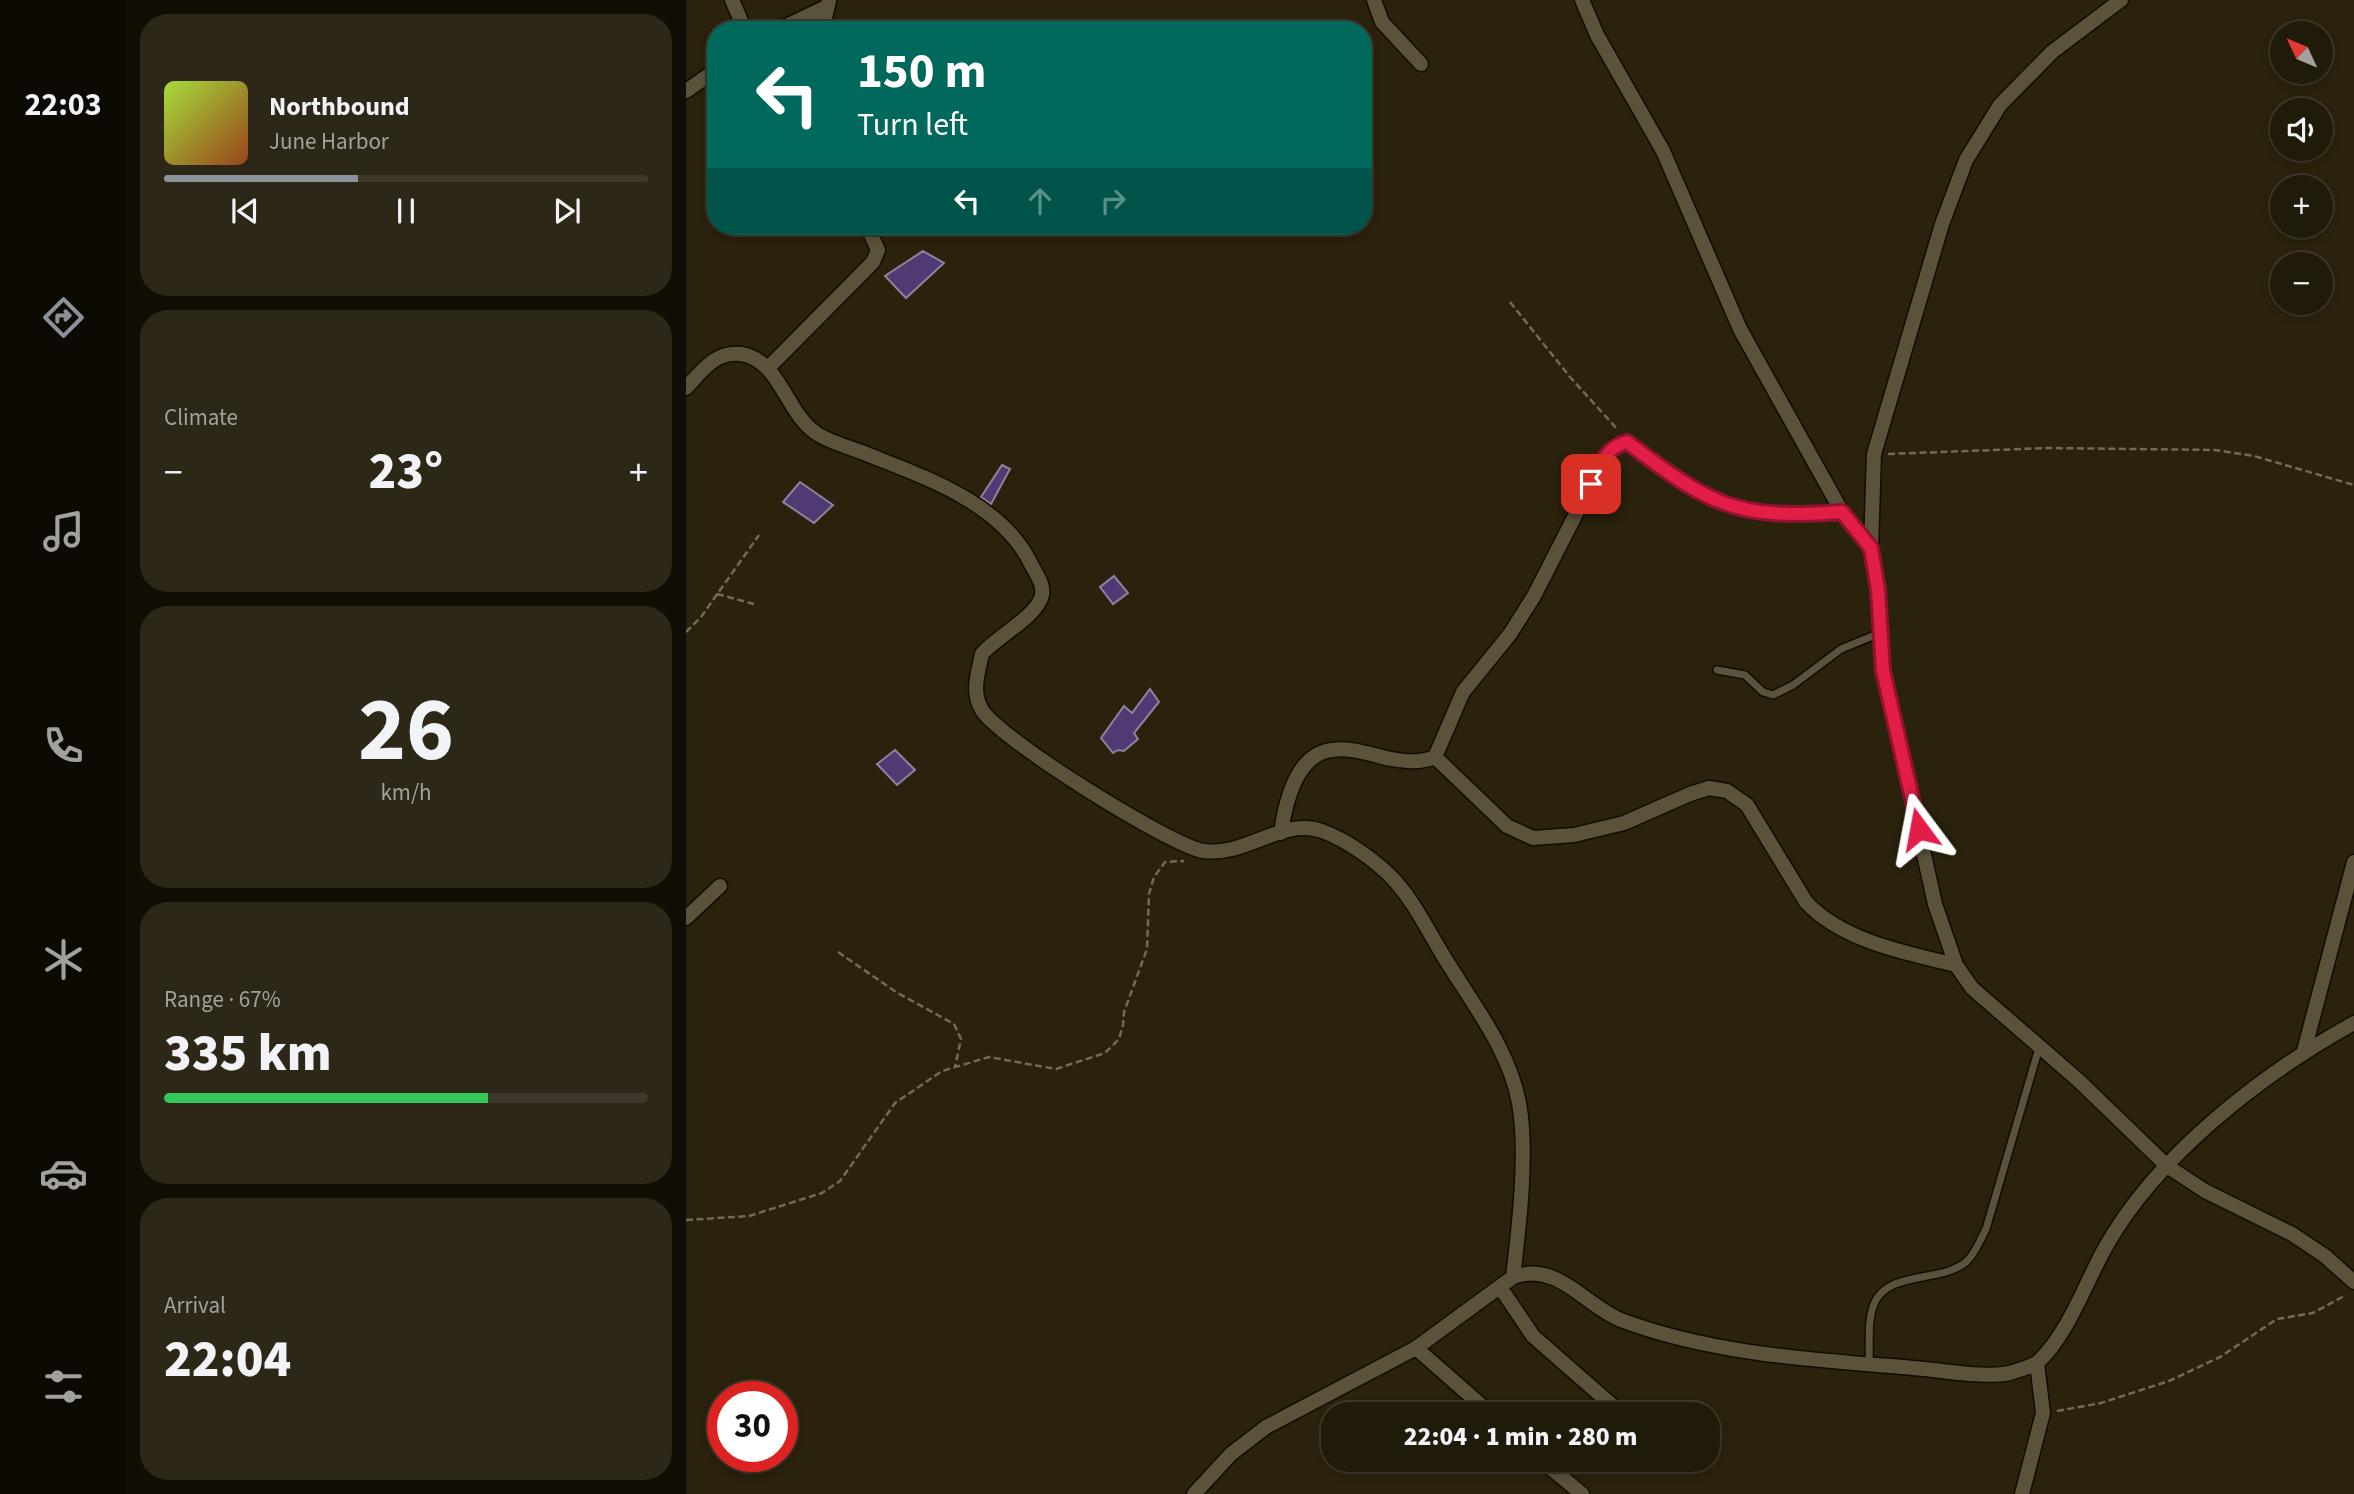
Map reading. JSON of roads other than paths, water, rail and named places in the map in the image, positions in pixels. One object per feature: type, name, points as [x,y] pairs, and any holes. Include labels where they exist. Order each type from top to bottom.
[{"type":"street","points":[[732,0],[740,21]]},
{"type":"street","points":[[1374,0],[1382,22],[1420,64]]},
{"type":"street","points":[[1582,0],[1597,35],[1663,151],[1740,329],[1842,512],[1871,548]]},
{"type":"street","points":[[2121,0],[2052,52],[2000,105],[1980,132],[1941,224],[1874,454],[1871,548],[1878,590],[1883,671],[1935,904],[1956,965],[1972,988],[2167,1166],[2205,1191],[2292,1234],[2325,1256],[2354,1282]]},
{"type":"street","points":[[795,21],[827,4]]},
{"type":"street","points":[[686,91],[707,76]]},
{"type":"street","points":[[768,368],[873,262],[878,250],[871,235]]},
{"type":"street","points":[[686,388],[716,357],[729,354],[752,357],[768,368],[798,413],[817,434],[949,490],[985,512],[1011,534],[1028,556],[1042,586],[1043,595],[1030,614],[982,653],[975,692],[984,713],[1031,752],[1074,781],[1202,851],[1244,847],[1300,827],[1321,831],[1367,857],[1394,879],[1418,910],[1507,1060],[1519,1104],[1521,1152],[1513,1277]]},
{"type":"street","points":[[1280,833],[1289,794],[1300,774],[1314,758],[1329,750],[1409,762],[1424,762],[1435,757],[1463,692],[1510,634],[1534,596],[1604,459],[1616,445],[1627,442],[1671,477],[1704,497],[1746,511],[1796,515],[1842,512]]},
{"type":"street","points":[[1435,757],[1507,826],[1533,838],[1574,835],[1624,823],[1709,788],[1727,791],[1747,805],[1817,914],[1894,950],[1956,965]]},
{"type":"street","points":[[2304,1051],[2354,862]]},
{"type":"street","points":[[686,918],[720,886]]},
{"type":"street","points":[[1194,1494],[1231,1454],[1266,1427],[1416,1348],[1513,1277],[1524,1273],[1560,1279],[1608,1314],[1692,1340],[1749,1351],[1870,1364],[2009,1373],[2037,1363],[2062,1329],[2113,1236],[2167,1166],[2263,1082],[2304,1051],[2354,1023]]},
{"type":"street","points":[[1500,1287],[1533,1336],[1608,1402]]},
{"type":"street","points":[[1416,1348],[1477,1402]]},
{"type":"street","points":[[2022,1494],[2043,1413],[2037,1363]]},
{"type":"street","points":[[1555,1472],[1582,1494]]},
{"type":"lane","points":[[1717,670],[1745,675],[1763,692],[1773,695],[1793,685],[1841,649],[1880,633]]},
{"type":"lane","points":[[1870,1364],[1871,1318],[1881,1293],[1890,1285],[1947,1272],[1966,1262],[1976,1250],[1986,1229],[2039,1048]]}]
